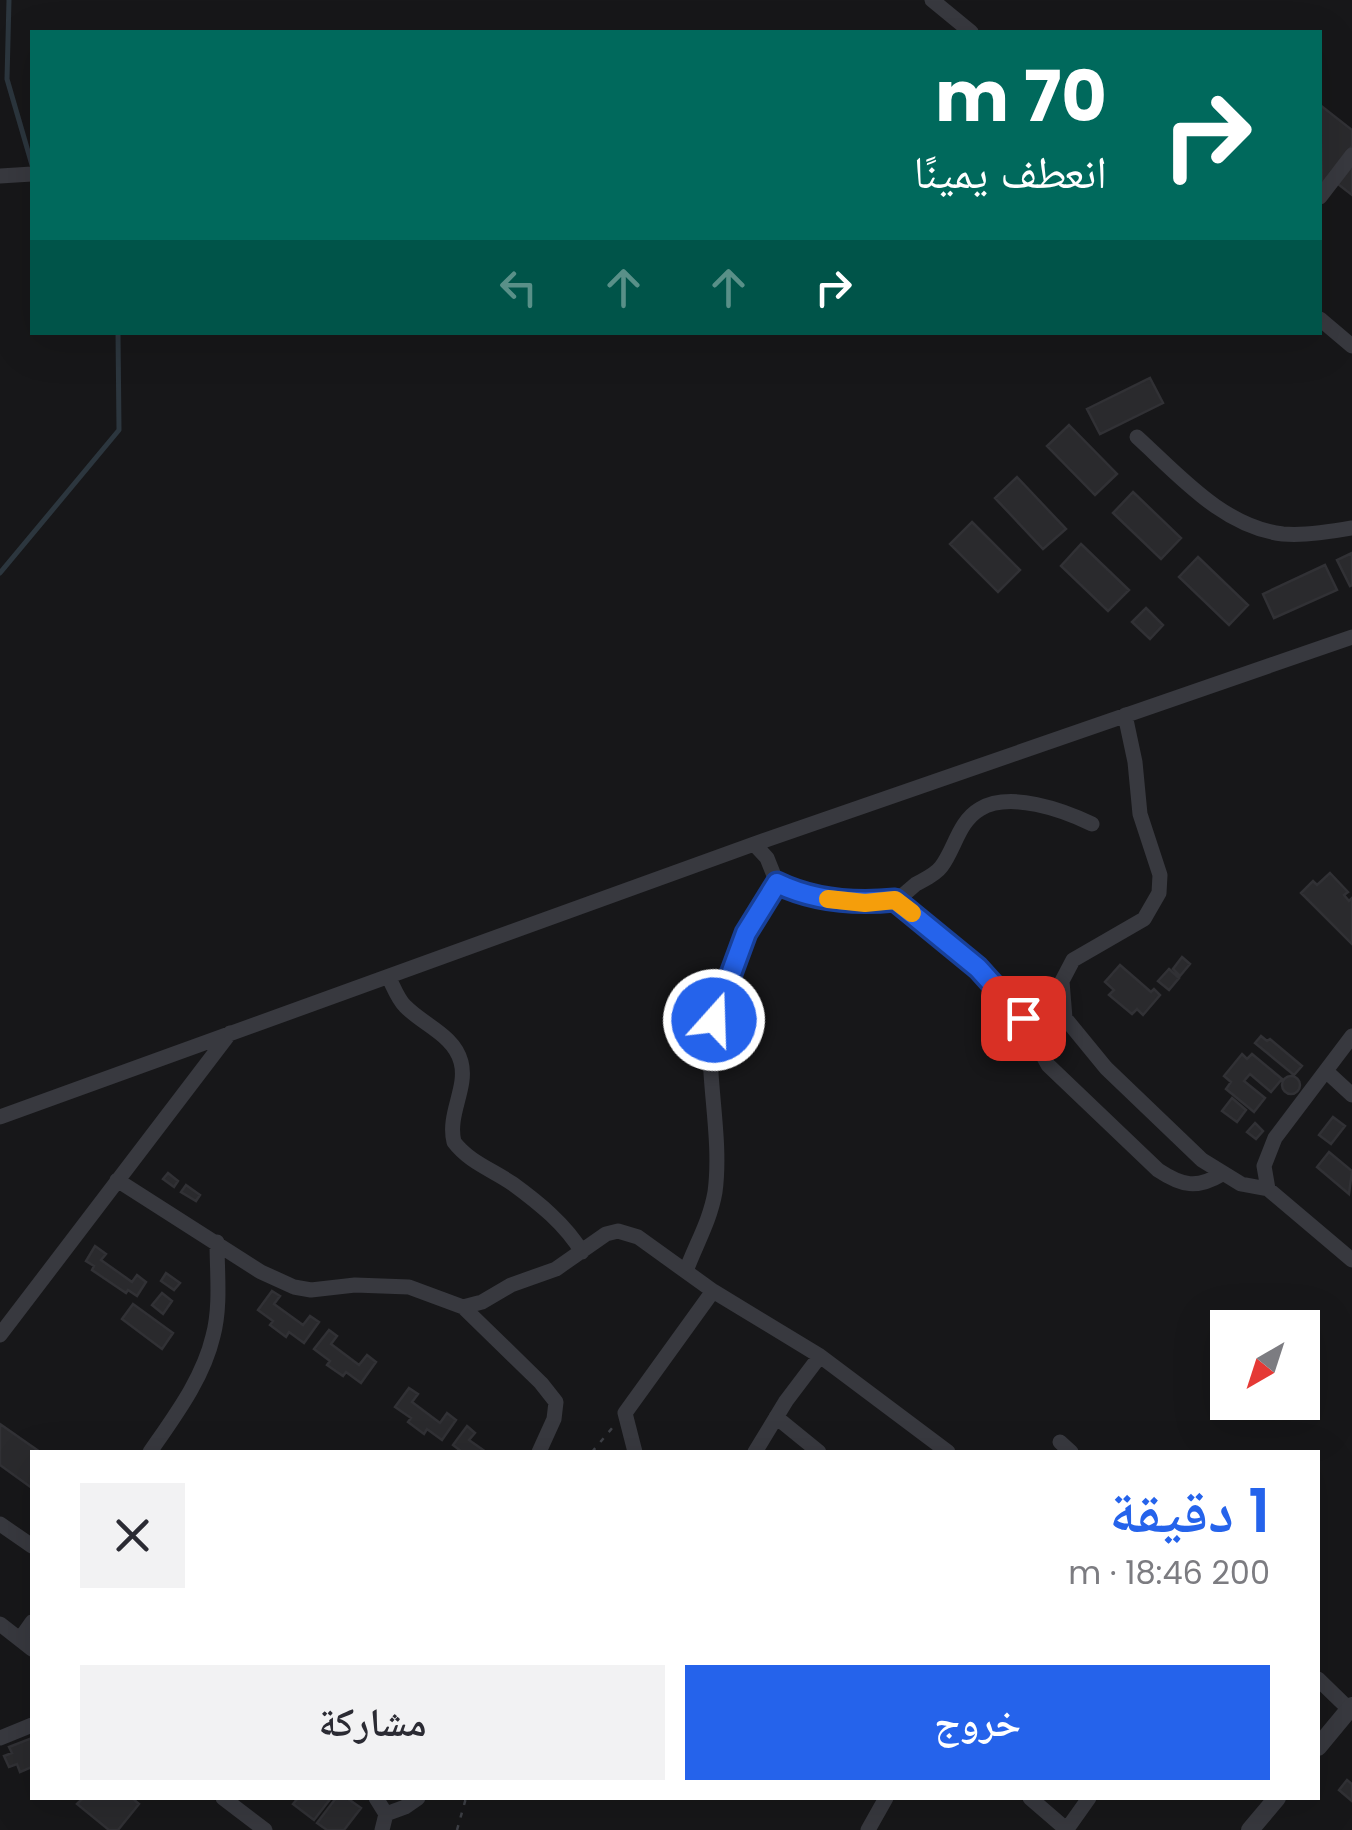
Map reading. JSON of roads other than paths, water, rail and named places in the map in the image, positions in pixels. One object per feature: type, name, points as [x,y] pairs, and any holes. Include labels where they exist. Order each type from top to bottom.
[{"type":"street","points":[[932,0],[969,30]]},
{"type":"street","points":[[1322,194],[1352,155]]},
{"type":"street","points":[[0,176],[30,174]]},
{"type":"street","points":[[1322,321],[1352,346]]},
{"type":"street","points":[[1137,437],[1204,498],[1232,517],[1282,534],[1352,528]]},
{"type":"street","points":[[0,1116],[754,844],[1352,637]]},
{"type":"street","points":[[1124,715],[1135,762],[1140,814],[1160,875],[1159,893],[1144,919],[1073,960],[1062,981],[1065,1018],[1106,1068],[1153,1115],[1222,1174],[1241,1184],[1268,1189],[1352,1260]]},
{"type":"street","points":[[777,883],[830,900],[895,900],[938,871],[964,826],[982,808],[1015,802],[1072,814],[1092,824]]},
{"type":"street","points":[[686,1271],[709,1220],[716,1186],[710,1048],[714,1020],[746,933],[777,883],[775,872],[754,844]]},
{"type":"street","points":[[895,900],[988,977],[1023,1018],[1048,1065],[1158,1170],[1191,1186],[1207,1184],[1222,1174]]},
{"type":"street","points":[[389,978],[402,1004],[451,1044],[460,1057],[463,1068],[453,1109],[454,1142],[554,1218],[582,1252]]},
{"type":"street","points":[[0,1335],[230,1033]]},
{"type":"street","points":[[1268,1189],[1264,1166],[1276,1138],[1352,1036]]},
{"type":"street","points":[[1326,1071],[1352,1095]]},
{"type":"street","points":[[117,1180],[261,1272],[294,1287],[409,1287],[463,1308],[556,1402],[554,1419],[540,1450]]},
{"type":"street","points":[[463,1308],[556,1269],[595,1240],[618,1231],[638,1237],[713,1292],[820,1356],[945,1450]]},
{"type":"street","points":[[151,1450],[195,1380],[214,1335],[216,1242]]},
{"type":"street","points":[[634,1450],[624,1413],[713,1292]]},
{"type":"street","points":[[756,1450],[820,1356]]},
{"type":"street","points":[[776,1417],[817,1450]]},
{"type":"street","points":[[0,1524],[30,1545]]},
{"type":"street","points":[[0,1624],[26,1644]]},
{"type":"street","points":[[1320,1681],[1351,1707],[1320,1746]]},
{"type":"street","points":[[0,1738],[30,1726]]},
{"type":"street","points":[[226,1800],[265,1830]]},
{"type":"street","points":[[384,1822],[415,1800]]},
{"type":"street","points":[[868,1830],[885,1800]]},
{"type":"street","points":[[1032,1800],[1067,1830],[1088,1800]]},
{"type":"street","points":[[1250,1830],[1274,1800]]},
{"type":"waterway","points":[[9,0],[7,79],[30,158]]},
{"type":"waterway","points":[[0,573],[119,430],[118,335]]}]
